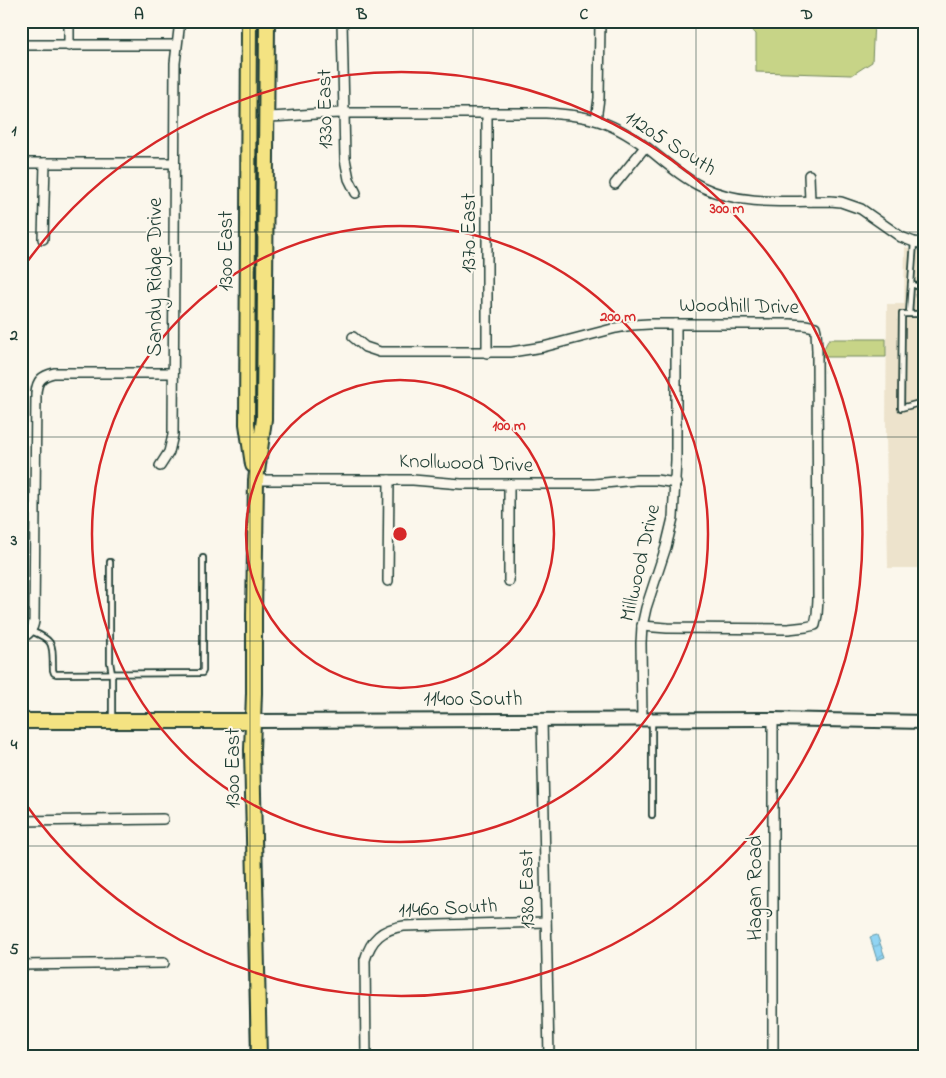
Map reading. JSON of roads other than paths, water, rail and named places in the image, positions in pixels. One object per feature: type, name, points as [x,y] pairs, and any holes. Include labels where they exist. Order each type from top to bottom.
[{"type":"main road","name":"1300 East","points":[[249,21],[247,424],[256,480]]},
{"type":"main road","name":"1300 East","points":[[259,1057],[252,758],[256,480],[264,419],[267,21]]},
{"type":"main road","name":"11400 South","points":[[21,721],[773,719],[925,722]]},
{"type":"street","points":[[69,21],[69,46]]},
{"type":"street","name":"Sandy Ridge Drive","points":[[31,631],[34,622],[36,393],[40,378],[54,373],[173,373],[175,63],[180,21]]},
{"type":"street","name":"1330 East","points":[[342,21],[345,159],[348,179],[356,193]]},
{"type":"street","points":[[596,120],[599,98],[600,21]]},
{"type":"street","points":[[21,45],[176,45]]},
{"type":"street","name":"11205 South","points":[[266,117],[344,112],[487,112],[571,115],[596,120],[626,134],[645,146],[684,178],[721,194],[741,199],[762,201],[830,200],[851,205],[870,214],[901,237],[925,244]]},
{"type":"street","name":"1370 East","points":[[487,112],[487,353]]},
{"type":"street","points":[[615,184],[645,146]]},
{"type":"street","points":[[21,163],[174,163]]},
{"type":"street","points":[[44,239],[45,163]]},
{"type":"street","points":[[809,174],[810,200]]},
{"type":"street","name":"Millwood Drive","points":[[647,719],[641,643],[642,626],[671,532],[673,518],[676,483],[676,324]]},
{"type":"street","name":"Woodhill Drive","points":[[353,337],[365,347],[380,352],[487,353],[528,350],[632,325],[790,324],[814,327],[817,351],[818,599],[815,624],[806,628],[788,629],[642,626]]},
{"type":"street","points":[[160,466],[169,452],[173,435],[173,373]]},
{"type":"street","name":"Knollwood Drive","points":[[256,480],[413,480],[462,484],[594,484],[656,480],[676,483]]},
{"type":"street","points":[[388,581],[389,480]]},
{"type":"street","points":[[509,484],[509,582]]},
{"type":"street","points":[[21,638],[31,631]]},
{"type":"street","name":"Hagan Road","points":[[773,719],[773,1057]]},
{"type":"street","name":"1380 East","points":[[542,720],[549,1057]]},
{"type":"street","points":[[21,821],[163,819]]},
{"type":"street","name":"11460 South","points":[[366,1057],[365,960],[368,949],[374,940],[382,934],[396,927],[404,926],[546,922]]},
{"type":"street","points":[[21,965],[164,963]]},
{"type":"lane","points":[[909,314],[914,242]]},
{"type":"lane","points":[[911,284],[925,289]]},
{"type":"lane","points":[[902,314],[909,314],[922,314],[923,402],[902,408],[902,314]]},
{"type":"lane","points":[[31,631],[44,636],[52,645],[54,673],[56,674],[202,673],[203,558]]},
{"type":"lane","points":[[110,562],[112,721]]},
{"type":"lane","points":[[647,719],[652,816]]},
{"type":"water","points":[[877,935],[885,957],[877,960],[870,937]]}]
